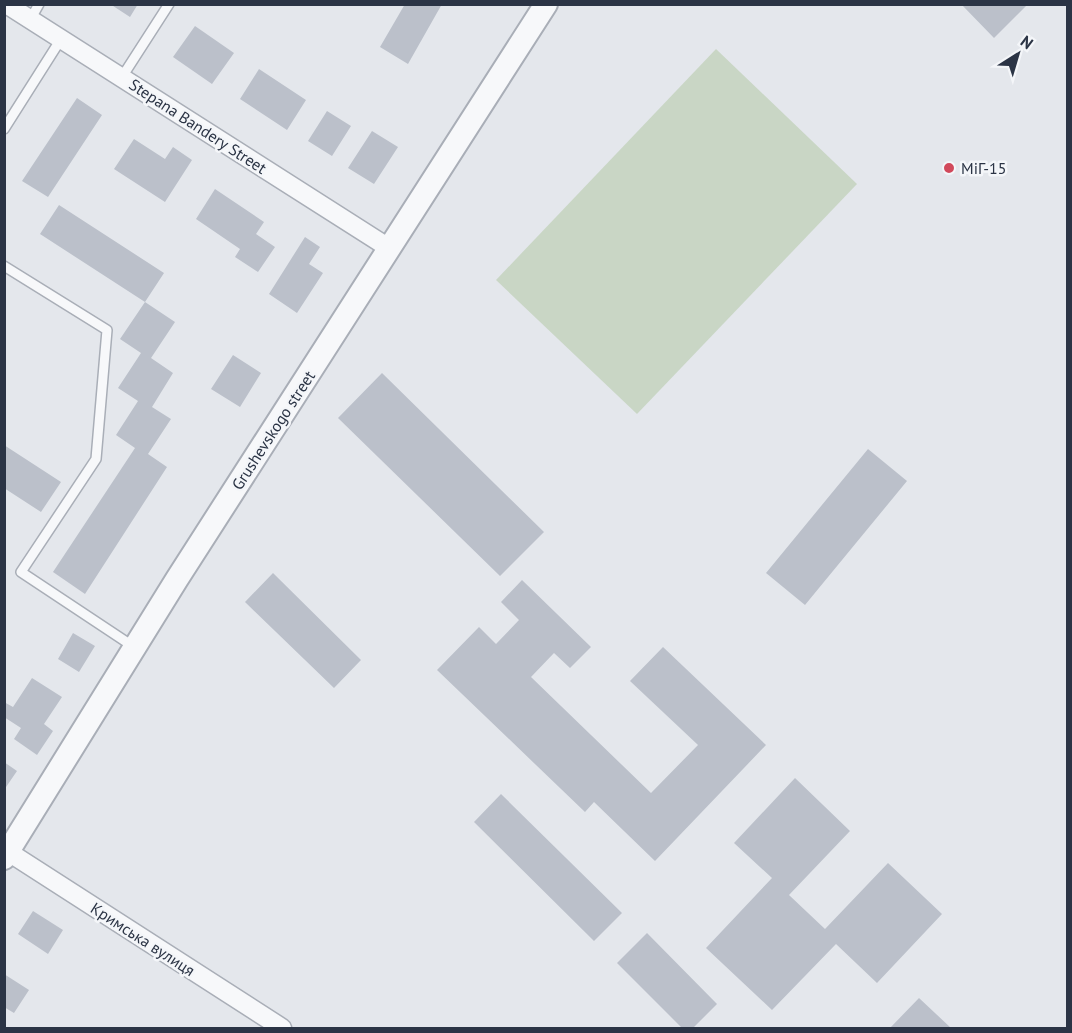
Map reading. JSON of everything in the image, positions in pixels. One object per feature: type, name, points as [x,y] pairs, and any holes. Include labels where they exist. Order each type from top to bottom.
[{"type":"street","name":"Stepana Bandery Street","points":[[6,4],[35,12],[61,39],[389,248]]},
{"type":"street","name":"Grushevskogo street","points":[[6,853],[134,647],[546,4]]},
{"type":"street","name":"Кримська вулиця","points":[[6,853],[282,1029]]},
{"type":"lane","points":[[122,77],[169,4]]},
{"type":"lane","points":[[4,129],[61,39]]},
{"type":"lane","points":[[4,266],[107,330],[96,459],[21,572],[134,647]]},
{"type":"green space","points":[[716,49],[857,184],[637,414],[496,280]]},
{"type":"building","points":[[110,4],[138,4],[130,17]]},
{"type":"building","points":[[405,4],[442,4],[408,64],[380,47]]},
{"type":"building","points":[[961,4],[1028,4],[994,38]]},
{"type":"building","points":[[195,26],[234,53],[212,84],[173,57]]},
{"type":"building","points":[[259,69],[306,100],[287,130],[240,99]]},
{"type":"building","points":[[77,98],[102,115],[48,197],[22,181]]},
{"type":"building","points":[[327,111],[351,126],[332,156],[308,141]]},
{"type":"building","points":[[372,131],[398,147],[374,184],[348,168]]},
{"type":"building","points":[[134,139],[165,159],[173,147],[192,160],[165,202],[114,169]]},
{"type":"building","points":[[215,189],[264,222],[256,234],[275,247],[258,272],[235,257],[240,249],[196,219]]},
{"type":"building","points":[[59,205],[164,273],[145,302],[40,234]]},
{"type":"building","points":[[305,237],[320,247],[309,264],[323,273],[297,313],[269,294]]},
{"type":"building","points":[[145,302],[175,322],[151,358],[173,373],[152,407],[171,419],[148,454],[167,467],[85,594],[53,572],[135,448],[116,435],[138,401],[118,388],[141,353],[120,339]]},
{"type":"building","points":[[233,355],[261,373],[240,407],[211,389]]},
{"type":"building","points":[[382,373],[544,532],[500,576],[338,418]]},
{"type":"building","points":[[4,445],[61,482],[41,512],[4,488]]},
{"type":"building","points":[[868,449],[907,481],[805,605],[766,573]]},
{"type":"building","points":[[273,573],[361,660],[334,688],[245,602]]},
{"type":"building","points":[[522,580],[591,647],[570,668],[554,653],[531,677],[651,793],[698,745],[630,681],[663,647],[766,745],[655,861],[594,802],[585,812],[437,670],[479,627],[496,644],[519,620],[501,602]]},
{"type":"building","points":[[73,633],[95,646],[79,672],[58,659]]},
{"type":"building","points":[[32,678],[62,697],[44,724],[53,731],[37,755],[14,739],[21,728],[4,717],[4,702],[13,707]]},
{"type":"building","points":[[4,762],[17,771],[4,790]]},
{"type":"building","points":[[795,778],[850,831],[789,895],[825,929],[888,863],[942,914],[877,983],[836,944],[772,1010],[706,948],[772,878],[734,843]]},
{"type":"building","points":[[501,794],[622,913],[594,941],[474,822]]},
{"type":"building","points":[[33,911],[63,930],[48,954],[18,934]]},
{"type":"building","points":[[647,933],[717,1004],[693,1028],[682,1028],[617,963]]},
{"type":"building","points":[[4,974],[29,990],[14,1013],[4,1007]]},
{"type":"building","points":[[919,998],[951,1028],[890,1028]]},
{"type":"place","name":"МіГ-15","points":[[949,168]]}]
